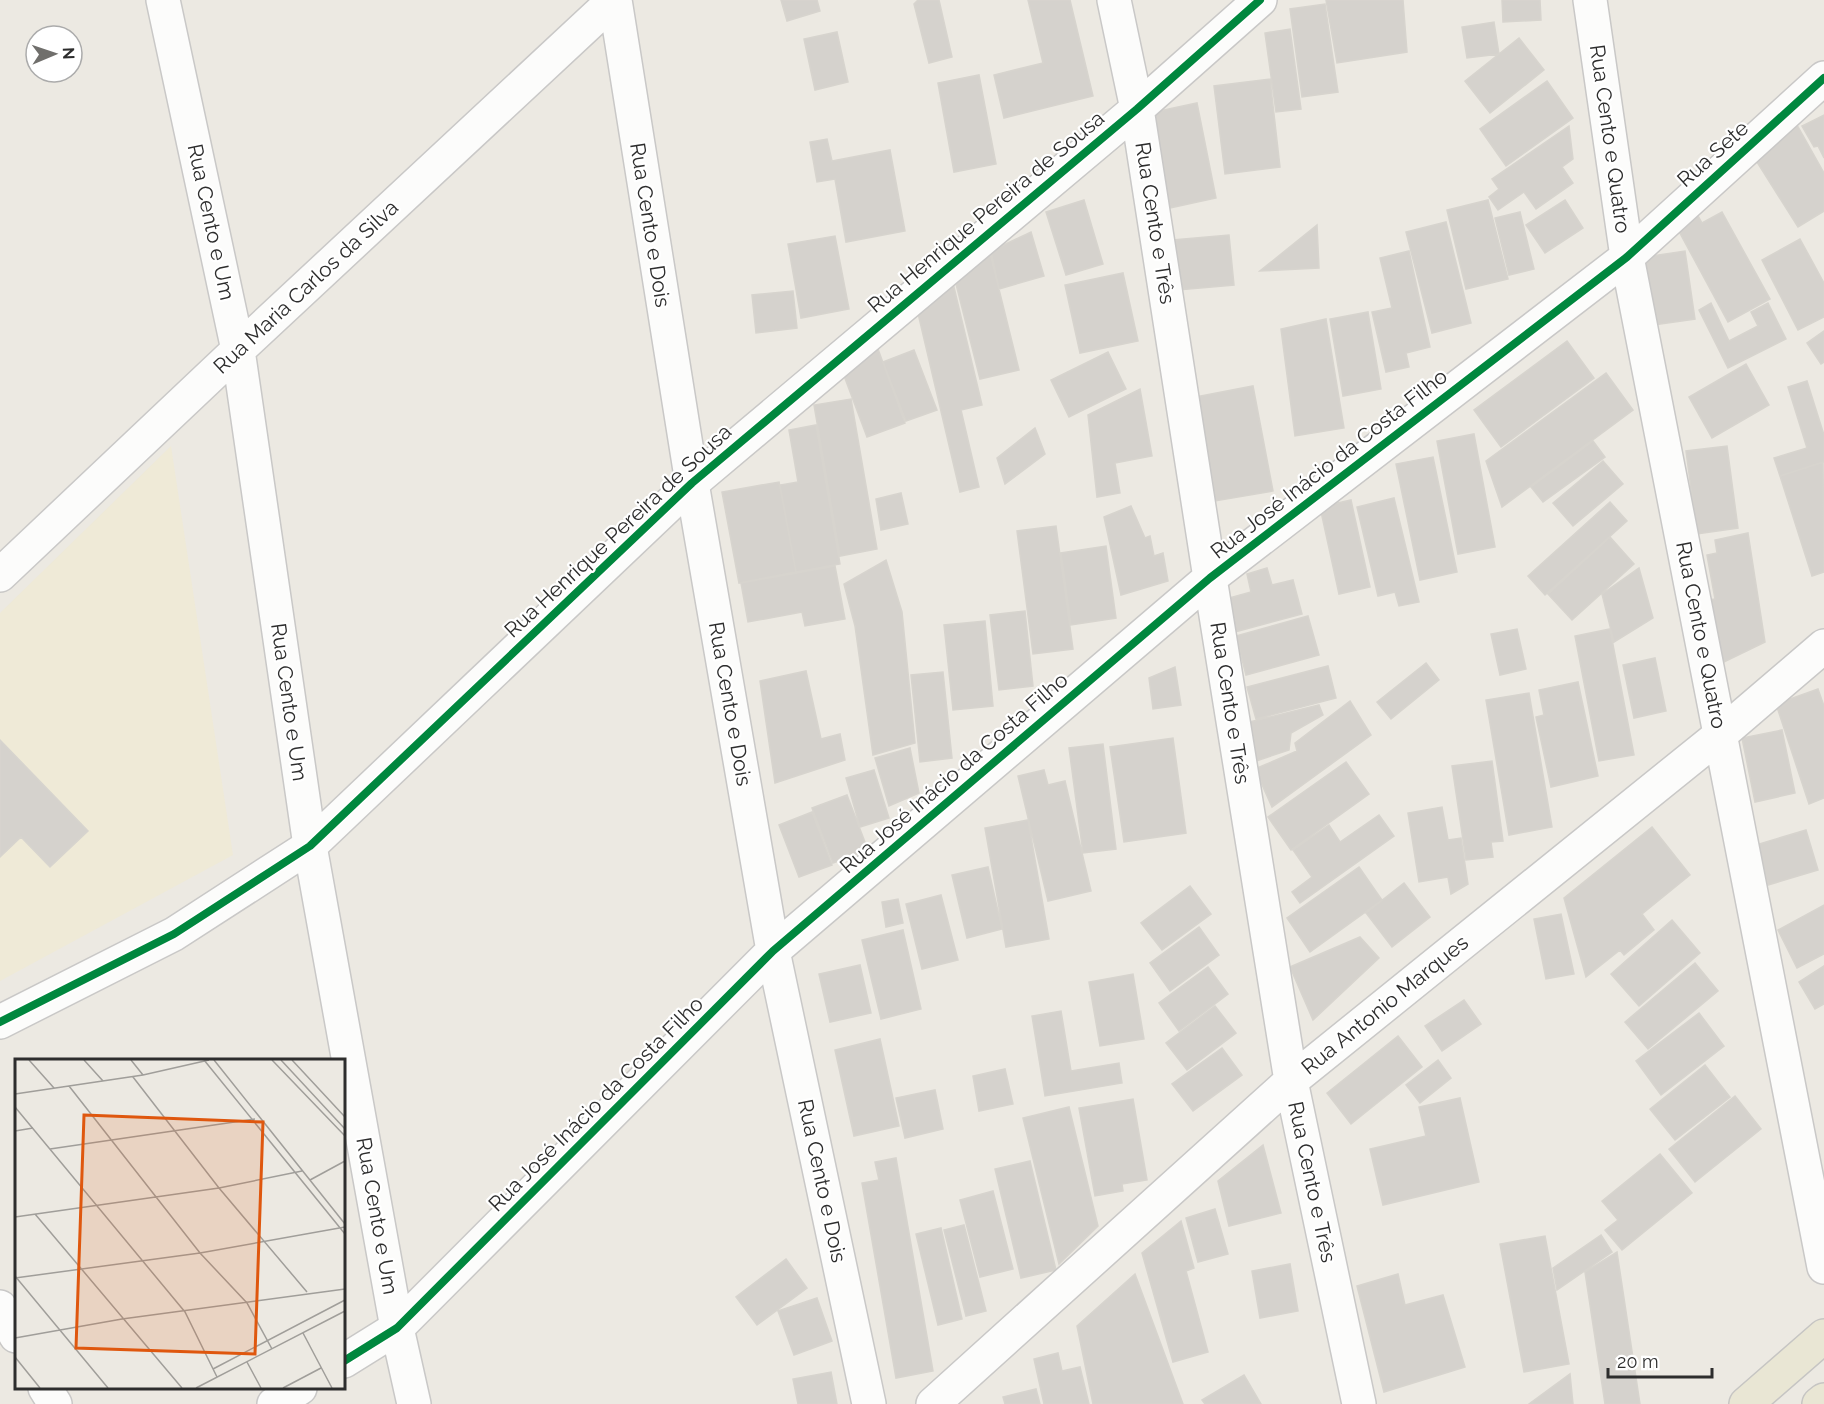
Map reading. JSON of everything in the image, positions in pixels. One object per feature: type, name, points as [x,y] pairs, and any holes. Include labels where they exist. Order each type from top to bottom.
[{"type":"main road","points":[[1746,1404],[1824,1336]]},
{"type":"main road","points":[[1820,1404],[1824,1400]]},
{"type":"street","name":"Rua Cento e Um","points":[[164,0],[238,350],[310,846],[397,1328],[414,1404]]},
{"type":"street","name":"Rua Maria Carlos da Silva","points":[[0,575],[614,0]]},
{"type":"street","name":"Rua Cento e Dois","points":[[614,0],[692,483],[773,951],[869,1404]]},
{"type":"street","name":"Rua Cento e Três","points":[[1114,0],[1137,109],[1291,1081],[1359,1404]]},
{"type":"street","name":"Rua Henrique Pereira de Sousa","points":[[0,1022],[174,934],[310,846],[692,483],[1137,109],[1260,0]]},
{"type":"street","name":"Rua Cento e Quatro","points":[[1590,0],[1627,257],[1824,1267]]},
{"type":"street","name":"Rua Sete","points":[[1627,257],[1824,78]]},
{"type":"street","name":"Rua José Inácio da Costa Filho","points":[[345,1360],[397,1328],[773,951],[1210,578],[1627,257]]},
{"type":"street","name":"Rua Antonio Marques","points":[[933,1404],[1291,1081],[1720,735],[1824,646]]},
{"type":"street","points":[[0,1307],[15,1334]]},
{"type":"street","points":[[46,1389],[55,1404]]},
{"type":"street","points":[[274,1404],[298,1389]]},
{"type":"shaded area","points":[[171,446],[233,855],[0,981],[0,613]]},
{"type":"building","points":[[781,0],[817,0],[820,11],[787,21]]},
{"type":"building","points":[[918,0],[939,0],[952,57],[929,63],[914,4]]},
{"type":"building","points":[[1028,0],[1070,0],[1093,96],[1004,118],[994,75],[1043,63]]},
{"type":"building","points":[[1326,0],[1403,0],[1407,52],[1337,63]]},
{"type":"building","points":[[1502,0],[1540,0],[1541,20],[1503,22]]},
{"type":"building","points":[[1325,4],[1338,92],[1302,97],[1290,9]]},
{"type":"building","points":[[1494,22],[1499,54],[1467,58],[1462,27]]},
{"type":"building","points":[[1290,29],[1301,109],[1276,112],[1265,33]]},
{"type":"building","points":[[837,32],[848,82],[815,90],[804,39]]},
{"type":"building","points":[[1519,38],[1544,70],[1490,113],[1465,81]]},
{"type":"building","points":[[979,75],[996,164],[954,172],[938,83]]},
{"type":"building","points":[[1270,79],[1280,167],[1225,174],[1214,86]]},
{"type":"building","points":[[1547,81],[1573,118],[1506,166],[1480,129]]},
{"type":"building","points":[[1197,103],[1216,198],[1165,209],[1145,114]]},
{"type":"building","points":[[1824,115],[1824,158],[1818,146],[1814,147],[1802,126]]},
{"type":"building","points":[[1792,116],[1824,173],[1824,211],[1798,227],[1750,151]]},
{"type":"building","points":[[1569,126],[1573,159],[1562,167],[1573,183],[1536,209],[1524,192],[1498,210],[1489,197],[1499,189],[1492,179]]},
{"type":"building","points":[[827,139],[832,161],[890,150],[905,231],[846,242],[835,179],[817,182],[810,142]]},
{"type":"building","points":[[1084,200],[1103,264],[1066,275],[1046,212]]},
{"type":"building","points":[[1488,200],[1508,279],[1466,289],[1447,210]]},
{"type":"building","points":[[1565,200],[1583,228],[1545,253],[1526,225]]},
{"type":"building","points":[[1520,212],[1534,269],[1509,275],[1495,218]]},
{"type":"building","points":[[1696,212],[1702,223],[1722,212],[1770,299],[1728,322],[1675,224]]},
{"type":"building","points":[[1446,222],[1471,323],[1432,333],[1406,232]]},
{"type":"building","points":[[1317,225],[1319,268],[1260,271]]},
{"type":"building","points":[[1031,232],[1044,276],[999,289],[991,251]]},
{"type":"building","points":[[1229,235],[1234,285],[1178,290],[1173,240]]},
{"type":"building","points":[[835,236],[849,309],[801,318],[788,244]]},
{"type":"building","points":[[1800,239],[1824,283],[1824,317],[1798,330],[1762,260]]},
{"type":"building","points":[[1409,251],[1430,347],[1406,353],[1409,367],[1386,372],[1372,312],[1392,308],[1380,258]]},
{"type":"building","points":[[1685,251],[1695,319],[1654,325],[1645,257]]},
{"type":"building","points":[[990,253],[1019,370],[980,379],[955,280]]},
{"type":"building","points":[[1123,273],[1138,341],[1080,353],[1065,285]]},
{"type":"building","points":[[953,283],[982,405],[961,410],[979,487],[960,492],[917,309]]},
{"type":"building","points":[[793,291],[797,328],[756,333],[752,295]]},
{"type":"building","points":[[1711,303],[1729,341],[1758,326],[1751,312],[1768,303],[1786,339],[1728,368],[1699,310]]},
{"type":"building","points":[[1368,312],[1381,389],[1343,396],[1330,319]]},
{"type":"building","points":[[1326,319],[1344,428],[1295,436],[1281,329]]},
{"type":"building","points":[[1824,331],[1824,362],[1821,364],[1807,343]]},
{"type":"building","points":[[1567,341],[1594,378],[1501,447],[1474,410]]},
{"type":"building","points":[[878,349],[905,423],[867,437],[843,373]]},
{"type":"building","points":[[914,350],[937,410],[906,421],[883,362]]},
{"type":"building","points":[[1108,352],[1126,389],[1069,417],[1051,380]]},
{"type":"building","points":[[1746,364],[1769,405],[1712,438],[1689,397]]},
{"type":"building","points":[[1606,373],[1633,410],[1502,507],[1486,461]]},
{"type":"building","points":[[1807,381],[1824,435],[1824,462],[1780,476],[1774,458],[1807,448],[1788,387]]},
{"type":"building","points":[[1253,386],[1273,491],[1215,501],[1195,397]]},
{"type":"building","points":[[1140,389],[1152,456],[1115,463],[1120,493],[1097,497],[1088,415]]},
{"type":"building","points":[[851,399],[877,549],[840,556],[814,405]]},
{"type":"building","points":[[816,425],[840,564],[796,572],[780,485],[798,482],[789,430]]},
{"type":"building","points":[[1035,428],[1045,454],[1005,484],[997,458]]},
{"type":"building","points":[[1474,434],[1495,547],[1458,554],[1437,441]]},
{"type":"building","points":[[1593,441],[1605,457],[1543,502],[1531,487]]},
{"type":"building","points":[[1727,446],[1738,528],[1697,534],[1686,451]]},
{"type":"building","points":[[1433,457],[1457,572],[1420,580],[1396,464]]},
{"type":"building","points":[[1603,461],[1623,484],[1573,526],[1553,503]]},
{"type":"building","points":[[1823,462],[1824,572],[1812,576],[1780,476]]},
{"type":"building","points":[[779,482],[796,572],[739,583],[722,492]]},
{"type":"building","points":[[901,493],[908,524],[881,530],[876,499]]},
{"type":"building","points":[[1394,498],[1419,602],[1399,606],[1395,592],[1378,596],[1357,507]]},
{"type":"building","points":[[1351,500],[1370,587],[1339,594],[1320,507]]},
{"type":"building","points":[[1610,502],[1627,521],[1545,595],[1528,576]]},
{"type":"building","points":[[1131,506],[1145,538],[1150,536],[1154,556],[1163,553],[1168,581],[1121,595],[1104,517]]},
{"type":"building","points":[[1056,526],[1073,649],[1033,654],[1017,531]]},
{"type":"building","points":[[1748,533],[1765,642],[1718,665],[1708,600],[1715,599],[1707,555],[1717,553],[1715,540]]},
{"type":"building","points":[[1610,537],[1634,564],[1572,620],[1548,594]]},
{"type":"building","points":[[1106,546],[1116,618],[1071,625],[1061,553]]},
{"type":"building","points":[[886,560],[902,612],[915,743],[873,755],[855,626],[844,584]]},
{"type":"building","points":[[835,566],[845,619],[805,626],[802,612],[748,622],[741,583]]},
{"type":"building","points":[[1267,568],[1272,585],[1293,580],[1302,614],[1231,633],[1222,600],[1251,592],[1247,574]]},
{"type":"building","points":[[1639,568],[1653,618],[1614,642],[1602,594]]},
{"type":"building","points":[[1025,611],[1033,686],[999,690],[990,615]]},
{"type":"building","points":[[1308,616],[1319,655],[1246,675],[1236,636]]},
{"type":"building","points":[[985,621],[993,706],[953,710],[944,625]]},
{"type":"building","points":[[1517,629],[1526,669],[1500,675],[1491,634]]},
{"type":"building","points":[[1610,629],[1634,755],[1599,761],[1575,636]]},
{"type":"building","points":[[1655,658],[1666,711],[1634,718],[1623,665]]},
{"type":"building","points":[[1426,663],[1439,680],[1391,719],[1377,702]]},
{"type":"building","points":[[1328,666],[1336,698],[1256,719],[1247,687]]},
{"type":"building","points":[[1175,667],[1181,705],[1153,709],[1149,678]]},
{"type":"building","points":[[806,671],[821,739],[840,734],[845,760],[775,783],[760,681]]},
{"type":"building","points":[[943,672],[952,758],[920,762],[911,675]]},
{"type":"building","points":[[1578,682],[1598,776],[1551,787],[1536,717],[1544,715],[1539,690]]},
{"type":"building","points":[[1818,689],[1824,706],[1824,798],[1809,804],[1776,704]]},
{"type":"building","points":[[1529,693],[1552,827],[1509,835],[1486,700]]},
{"type":"building","points":[[1350,701],[1371,735],[1272,807],[1255,769],[1297,751],[1295,743]]},
{"type":"building","points":[[1319,705],[1323,715],[1291,733],[1289,750],[1256,761],[1241,724]]},
{"type":"building","points":[[1782,730],[1795,793],[1755,802],[1742,738]]},
{"type":"building","points":[[1173,738],[1186,833],[1124,842],[1110,747]]},
{"type":"building","points":[[0,740],[88,831],[50,867],[21,837],[0,857]]},
{"type":"building","points":[[1103,744],[1116,849],[1083,853],[1069,748]]},
{"type":"building","points":[[910,748],[919,793],[889,806],[875,758]]},
{"type":"building","points":[[1492,761],[1503,841],[1491,842],[1493,857],[1466,860],[1452,766]]},
{"type":"building","points":[[1346,762],[1369,794],[1291,850],[1268,817]]},
{"type":"building","points":[[874,770],[889,818],[860,827],[846,778]]},
{"type":"building","points":[[1044,770],[1048,785],[1065,781],[1091,891],[1048,901],[1018,776]]},
{"type":"building","points":[[847,795],[868,850],[833,863],[812,808]]},
{"type":"building","points":[[1442,807],[1448,840],[1461,838],[1468,884],[1451,894],[1448,877],[1419,882],[1408,813]]},
{"type":"building","points":[[812,812],[832,865],[799,877],[779,825]]},
{"type":"building","points":[[1379,815],[1394,836],[1300,903],[1292,892],[1312,877],[1293,850],[1329,825],[1340,842]]},
{"type":"building","points":[[1028,820],[1049,939],[1006,947],[985,828]]},
{"type":"building","points":[[1652,827],[1690,875],[1642,914],[1654,930],[1624,955],[1620,950],[1586,977],[1564,898]]},
{"type":"building","points":[[1806,830],[1818,870],[1768,885],[1756,845]]},
{"type":"building","points":[[988,867],[1002,929],[967,938],[952,875]]},
{"type":"building","points":[[1359,867],[1382,900],[1310,952],[1287,918]]},
{"type":"building","points":[[1404,883],[1430,917],[1392,947],[1366,913]]},
{"type":"building","points":[[1190,886],[1211,914],[1162,950],[1141,923]]},
{"type":"building","points":[[941,895],[958,960],[922,969],[906,904]]},
{"type":"building","points":[[898,899],[903,923],[886,927],[882,902]]},
{"type":"building","points":[[1824,905],[1824,954],[1797,968],[1778,930]]},
{"type":"building","points":[[1561,914],[1574,974],[1546,979],[1534,919]]},
{"type":"building","points":[[1672,920],[1700,953],[1639,1006],[1611,974]]},
{"type":"building","points":[[1199,927],[1219,955],[1170,991],[1150,963]]},
{"type":"building","points":[[903,930],[921,1009],[881,1019],[862,940]]},
{"type":"building","points":[[1360,937],[1379,958],[1313,1020],[1290,967]]},
{"type":"building","points":[[1695,963],[1718,991],[1648,1049],[1625,1022]]},
{"type":"building","points":[[860,965],[871,1013],[830,1022],[819,974]]},
{"type":"building","points":[[1824,966],[1824,1004],[1815,1009],[1799,982]]},
{"type":"building","points":[[1208,967],[1228,994],[1179,1031],[1159,1003]]},
{"type":"building","points":[[1133,974],[1144,1039],[1100,1046],[1089,982]]},
{"type":"building","points":[[1464,1000],[1481,1024],[1442,1051],[1425,1026]]},
{"type":"building","points":[[1215,1006],[1236,1033],[1187,1070],[1166,1043]]},
{"type":"building","points":[[1061,1011],[1071,1071],[1119,1063],[1122,1083],[1045,1096],[1032,1016]]},
{"type":"building","points":[[1699,1013],[1724,1046],[1661,1095],[1636,1061]]},
{"type":"building","points":[[1398,1036],[1422,1067],[1351,1124],[1327,1093]]},
{"type":"building","points":[[880,1039],[899,1126],[854,1136],[835,1050]]},
{"type":"building","points":[[1222,1048],[1242,1075],[1193,1111],[1172,1084]]},
{"type":"building","points":[[1438,1060],[1451,1078],[1420,1103],[1406,1085]]},
{"type":"building","points":[[1705,1065],[1730,1097],[1675,1140],[1650,1109]]},
{"type":"building","points":[[1005,1069],[1013,1104],[979,1111],[973,1076]]},
{"type":"building","points":[[935,1090],[943,1129],[905,1138],[896,1098]]},
{"type":"building","points":[[1735,1096],[1761,1129],[1695,1182],[1669,1149]]},
{"type":"building","points":[[1460,1098],[1479,1182],[1383,1205],[1370,1149],[1426,1136],[1419,1107]]},
{"type":"building","points":[[1133,1099],[1147,1180],[1122,1184],[1123,1191],[1095,1196],[1079,1108]]},
{"type":"building","points":[[1069,1107],[1098,1226],[1059,1264],[1023,1118]]},
{"type":"building","points":[[1263,1145],[1281,1213],[1229,1226],[1218,1181]]},
{"type":"building","points":[[1660,1154],[1692,1193],[1622,1250],[1605,1230],[1618,1220],[1602,1201]]},
{"type":"building","points":[[896,1158],[933,1371],[896,1378],[862,1183],[879,1180],[875,1162]]},
{"type":"building","points":[[1030,1161],[1056,1270],[1021,1278],[995,1169]]},
{"type":"building","points":[[993,1191],[1013,1269],[980,1277],[960,1200]]},
{"type":"building","points":[[1215,1209],[1228,1254],[1198,1262],[1186,1218]]},
{"type":"building","points":[[1181,1221],[1194,1268],[1186,1271],[1208,1352],[1173,1362],[1142,1253]]},
{"type":"building","points":[[964,1225],[986,1311],[966,1316],[944,1230]]},
{"type":"building","points":[[941,1228],[962,1319],[938,1325],[916,1234]]},
{"type":"building","points":[[1601,1235],[1612,1252],[1557,1290],[1553,1268]]},
{"type":"building","points":[[1545,1236],[1569,1364],[1524,1372],[1500,1244]]},
{"type":"building","points":[[1617,1252],[1640,1404],[1605,1404],[1585,1272]]},
{"type":"building","points":[[786,1259],[807,1288],[757,1325],[736,1297]]},
{"type":"building","points":[[1290,1264],[1298,1311],[1260,1318],[1252,1271]]},
{"type":"building","points":[[1135,1274],[1183,1404],[1093,1404],[1077,1326]]},
{"type":"building","points":[[1398,1274],[1405,1305],[1443,1295],[1465,1367],[1384,1392],[1357,1286]]},
{"type":"building","points":[[817,1298],[832,1341],[794,1355],[778,1311]]},
{"type":"building","points":[[1058,1353],[1062,1371],[1080,1367],[1089,1404],[1044,1404],[1034,1359]]},
{"type":"building","points":[[831,1372],[837,1404],[798,1404],[793,1379]]},
{"type":"building","points":[[1570,1374],[1573,1404],[1529,1404]]},
{"type":"building","points":[[1244,1375],[1261,1404],[1205,1404],[1202,1400]]},
{"type":"building","points":[[1036,1389],[1040,1404],[1005,1404],[1003,1397]]},
{"type":"cycle path","points":[[0,1022],[174,934],[310,846],[692,483],[1137,109],[1260,0]]},
{"type":"cycle path","points":[[345,1360],[397,1328],[773,951],[1210,578],[1627,257],[1824,78]]}]
